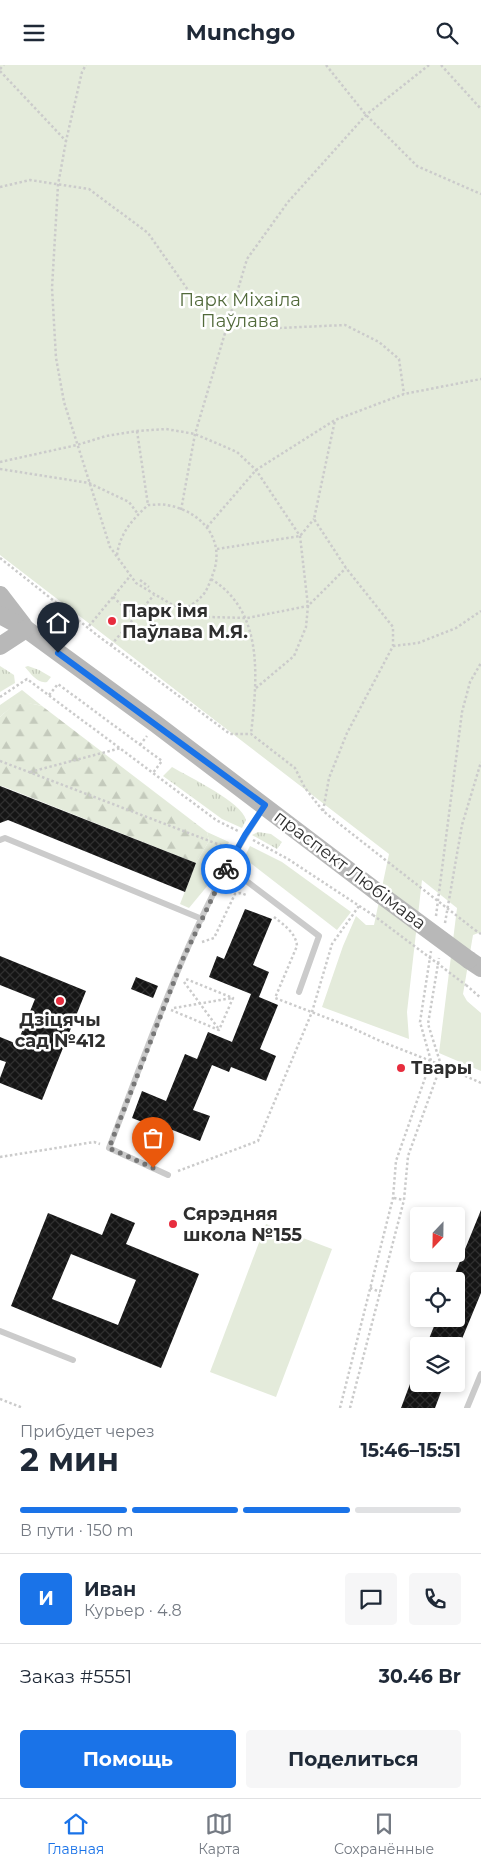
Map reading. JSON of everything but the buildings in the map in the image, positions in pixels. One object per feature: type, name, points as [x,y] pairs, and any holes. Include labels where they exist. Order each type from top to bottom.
[{"type":"main road","name":"праспект Любімава","points":[[0,595],[26,629]]},
{"type":"main road","name":"праспект Любімава","points":[[0,615],[26,629],[265,805],[381,895],[475,964]]},
{"type":"main road","points":[[0,646],[26,629]]},
{"type":"lane","points":[[168,1175],[109,1148],[182,961],[245,835],[265,805]]},
{"type":"lane","points":[[0,840],[5,838],[202,919]]},
{"type":"lane","points":[[228,867],[319,936],[300,992]]},
{"type":"lane","points":[[0,1331],[73,1360]]},
{"type":"lane","points":[[467,1408],[481,1374]]},
{"type":"path","points":[[4,65],[0,70],[66,141]]},
{"type":"path","points":[[86,65],[82,72],[58,185],[52,287],[56,358],[64,402],[110,547],[136,583],[171,604],[209,617],[247,618],[308,606],[346,568]]},
{"type":"path","points":[[326,65],[366,115],[416,166],[481,194]]},
{"type":"path","points":[[182,510],[195,434],[247,259],[288,202],[366,115],[429,65]]},
{"type":"path","points":[[441,65],[481,109]]},
{"type":"path","points":[[0,187],[30,180],[89,189],[148,233],[188,290],[226,327],[279,328],[345,325],[379,342],[399,359],[404,394]]},
{"type":"path","points":[[207,527],[256,470],[335,420],[404,394],[481,379]]},
{"type":"path","points":[[217,549],[300,536],[314,519],[335,420]]},
{"type":"path","points":[[0,462],[78,445],[106,436],[166,429],[195,434],[237,452],[256,470],[300,536],[308,606],[306,627],[294,656],[256,688]]},
{"type":"path","points":[[137,431],[148,505]]},
{"type":"path","points":[[0,469],[89,483],[129,502],[138,514]]},
{"type":"path","points":[[117,557],[125,530],[148,505],[167,505],[201,520],[207,527],[217,549],[216,564],[202,597],[184,609]]},
{"type":"path","points":[[314,519],[346,568],[393,627],[393,646],[347,733],[329,778],[323,811]]},
{"type":"path","points":[[0,558],[111,645],[230,734],[251,735],[295,768],[305,788],[323,811],[481,935]]},
{"type":"path","points":[[88,627],[131,575]]},
{"type":"path","points":[[211,579],[224,587],[247,618],[253,643],[256,688],[251,735]]},
{"type":"path","points":[[140,581],[149,587]]},
{"type":"path","points":[[111,645],[154,595]]},
{"type":"path","points":[[113,597],[135,617]]},
{"type":"path","points":[[393,646],[418,643],[456,628],[481,611]]},
{"type":"path","points":[[436,919],[462,712],[470,682],[481,663]]},
{"type":"path","points":[[0,697],[27,679],[216,820],[288,859],[373,915],[481,998]]},
{"type":"path","points":[[49,695],[58,684],[162,761],[153,773]]},
{"type":"path","points":[[29,773],[121,748]]},
{"type":"path","points":[[0,761],[236,852]]},
{"type":"path","points":[[444,929],[462,825],[481,762]]},
{"type":"path","points":[[235,894],[241,893],[248,896]]},
{"type":"path","points":[[168,1175],[258,1141],[312,1012],[332,944],[359,906]]},
{"type":"path","points":[[270,914],[286,926],[296,939],[297,946],[275,998],[481,1083]]},
{"type":"path","points":[[340,1408],[393,1198],[396,1161],[431,1061],[420,1022],[431,947]]},
{"type":"path","points":[[350,1408],[404,1200],[408,1156],[441,1065],[428,1024],[439,957]]},
{"type":"path","points":[[219,1030],[180,977],[233,998]]},
{"type":"path","points":[[219,1030],[167,1009],[233,998]]},
{"type":"path","points":[[219,1030],[233,998]]},
{"type":"path","points":[[0,1157],[94,1142],[109,1148]]},
{"type":"path","points":[[393,1198],[404,1200]]},
{"type":"path","points":[[370,1288],[380,1292]]},
{"type":"path","points":[[0,1399],[23,1408]]},
{"type":"green space","name":"Парк Міхаіла Паўлава","points":[[0,65],[481,65],[481,932],[473,935],[463,994],[467,1001],[481,1013],[481,1071],[439,1053],[457,908],[422,880],[407,1012],[409,1039],[322,1007],[343,946],[356,916],[366,925],[374,925],[389,854],[0,555]]},
{"type":"green space","points":[[0,666],[14,675],[15,683],[0,692]]},
{"type":"green space","points":[[28,666],[51,677],[47,682],[41,681],[35,678],[25,667]]},
{"type":"green space","points":[[22,690],[42,706],[29,703],[19,704],[10,708],[0,717],[0,705]]},
{"type":"green space","points":[[24,702],[42,706],[207,832],[209,841],[196,863],[2,786],[0,787],[0,717],[12,706]]},
{"type":"green space","points":[[172,767],[214,791],[235,806],[246,820],[242,828],[222,819],[163,776]]},
{"type":"green space","points":[[207,832],[229,842],[213,879],[189,908],[180,904],[196,863],[209,841]]},
{"type":"green space","points":[[258,832],[271,834],[282,842],[277,849],[252,835]]},
{"type":"green space","points":[[250,846],[282,862],[351,912],[337,930],[244,858]]},
{"type":"green space","points":[[266,1224],[332,1249],[276,1397],[210,1372]]},
{"type":"way so far","points":[[153,1168],[109,1148],[182,961],[226,869]]},
{"type":"place","name":"Парк імя Паўлава М.Я.","points":[[112,621]]},
{"type":"place","name":"Дзіцячы сад №412","points":[[60,1001]]},
{"type":"place","name":"Твары","points":[[401,1068]]},
{"type":"place","name":"Сярэдняя школа №155","points":[[173,1224]]},
{"type":"route","points":[[58,653],[265,805],[226,869]]}]
